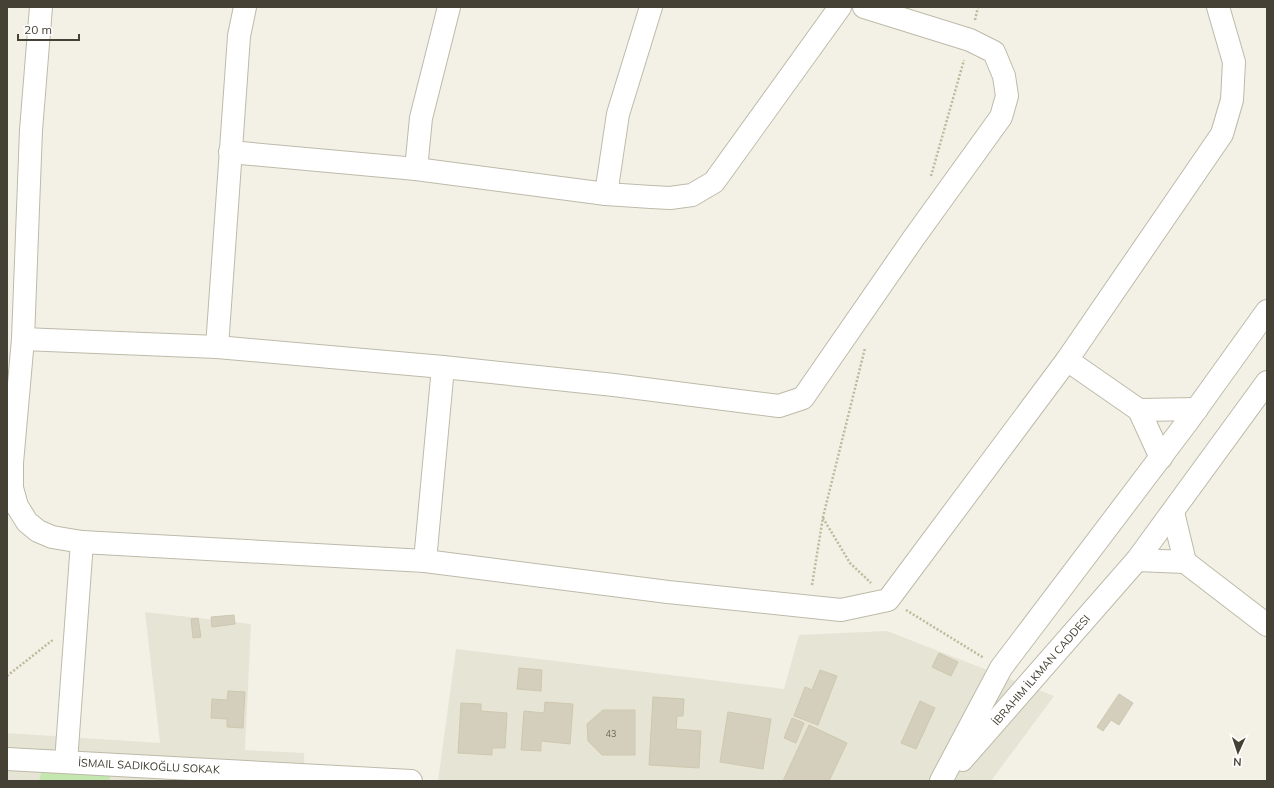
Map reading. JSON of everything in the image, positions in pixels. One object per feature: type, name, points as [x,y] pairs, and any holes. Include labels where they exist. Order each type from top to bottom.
[{"type":"street","points":[[41,7],[31,130],[23,339],[12,463],[14,494],[17,506],[27,522],[38,530],[52,537],[82,542],[425,561],[668,592],[841,610],[888,600],[1067,360],[1222,134],[1232,100],[1234,62],[1218,7]]},
{"type":"street","points":[[217,347],[239,36],[245,7]]},
{"type":"street","points":[[416,169],[421,118],[449,7]]},
{"type":"street","points":[[606,194],[618,114],[651,7]]},
{"type":"street","points":[[230,152],[416,169],[606,194],[670,198],[692,195],[714,182],[840,7]]},
{"type":"street","points":[[23,339],[217,347],[442,367],[614,385],[779,406],[803,398],[1001,117],[1007,96],[1004,76],[994,52],[970,40],[864,7]]},
{"type":"street","points":[[943,781],[1001,668],[1161,458],[1267,311]]},
{"type":"street","points":[[1067,360],[1139,410],[1161,458]]},
{"type":"street","points":[[425,561],[442,367]]},
{"type":"street","name":"İBRAHIM İLKMAN CADDESI","points":[[943,781],[1137,560],[1267,382]]},
{"type":"street","points":[[1139,410],[1197,409]]},
{"type":"street","points":[[1173,512],[1185,562]]},
{"type":"street","points":[[66,762],[82,542]]},
{"type":"street","points":[[1137,560],[1185,562],[1267,625]]},
{"type":"street","points":[[7,759],[411,781]]},
{"type":"path","points":[[823,517],[850,563],[888,600],[1001,668]]},
{"type":"path","points":[[7,676],[75,622]]},
{"type":"shaded area","points":[[145,612],[251,624],[245,750],[304,753],[305,781],[7,781],[7,733],[160,743]]},
{"type":"shaded area","points":[[887,631],[1054,696],[991,781],[438,781],[456,649],[784,689],[799,635]]},
{"type":"green space","points":[[42,770],[111,775],[109,781],[39,781]]},
{"type":"building","points":[[234,615],[235,624],[212,627],[211,617]]},
{"type":"building","points":[[198,618],[201,637],[193,638],[191,619]]},
{"type":"building","points":[[939,653],[958,662],[951,676],[932,667]]},
{"type":"building","points":[[519,668],[542,670],[541,691],[517,689]]},
{"type":"building","points":[[820,670],[837,676],[818,725],[794,716],[805,687],[812,690]]},
{"type":"building","points":[[228,691],[245,692],[243,728],[227,727],[227,719],[211,718],[212,699],[227,700]]},
{"type":"building","points":[[1119,694],[1133,703],[1119,725],[1111,720],[1103,731],[1097,727]]},
{"type":"building","points":[[653,697],[684,699],[683,716],[677,716],[676,729],[701,731],[699,768],[649,765]]},
{"type":"building","points":[[920,701],[935,708],[916,749],[901,743]]},
{"type":"building","points":[[545,702],[573,704],[570,744],[541,741],[541,751],[521,750],[524,711],[544,713]]},
{"type":"building","points":[[461,703],[481,704],[481,711],[507,713],[505,748],[492,748],[492,755],[458,753]]},
{"type":"building","points":[[603,710],[635,710],[635,755],[602,755],[588,741],[587,724]]},
{"type":"building","points":[[728,712],[771,719],[763,769],[720,762]]},
{"type":"building","points":[[792,718],[804,723],[796,743],[784,738]]},
{"type":"building","points":[[809,725],[847,743],[829,781],[783,781]]}]
